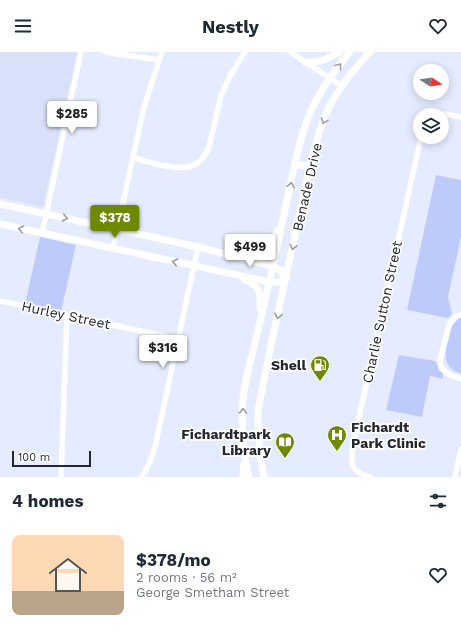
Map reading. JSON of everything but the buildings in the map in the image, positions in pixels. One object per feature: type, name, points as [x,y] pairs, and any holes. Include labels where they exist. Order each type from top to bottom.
[{"type":"street","points":[[42,233],[81,52]]},
{"type":"street","points":[[105,52],[158,60]]},
{"type":"street","points":[[113,248],[144,107],[158,60],[162,52]]},
{"type":"street","points":[[133,158],[177,168],[196,165],[202,160],[209,147],[222,96],[230,76],[245,52]]},
{"type":"street","points":[[290,52],[342,86]]},
{"type":"street","points":[[305,62],[322,61],[340,52]]},
{"type":"street","name":"Benade Drive","points":[[249,477],[245,455],[243,399],[295,164],[301,140],[316,100],[330,78],[350,52]]},
{"type":"street","name":"Benade Drive","points":[[264,477],[259,446],[258,411],[310,167],[320,131],[333,101],[353,71],[370,52]]},
{"type":"street","points":[[449,115],[461,117]]},
{"type":"street","name":"Charlie Sutton Street","points":[[370,477],[359,473],[353,467],[352,449],[419,144]]},
{"type":"street","points":[[295,164],[310,167]]},
{"type":"street","points":[[0,204],[235,256],[273,266],[281,271],[286,278],[279,282],[270,282],[0,224]]},
{"type":"street","points":[[235,256],[256,255],[264,252],[268,249],[282,223]]},
{"type":"street","points":[[142,477],[150,462],[155,447],[198,248]]},
{"type":"street","points":[[227,273],[253,283],[258,290],[261,297],[259,326]]},
{"type":"street","name":"Hurley Street","points":[[0,302],[178,339]]},
{"type":"street","points":[[461,315],[456,316],[448,325],[440,360],[441,368],[450,376],[461,379]]},
{"type":"street","points":[[62,477],[67,316]]},
{"type":"street","points":[[455,477],[461,449]]},
{"type":"street","points":[[243,477],[245,455]]},
{"type":"shaded area","points":[[0,52],[77,53],[43,207],[0,197]]},
{"type":"shaded area","points":[[436,175],[461,180],[461,237],[448,297],[452,314],[448,318],[407,310]]},
{"type":"shaded area","points":[[40,237],[76,245],[61,312],[25,304]]},
{"type":"shaded area","points":[[461,317],[461,374],[450,368],[446,359],[446,349],[452,326]]},
{"type":"shaded area","points":[[399,355],[435,361],[443,374],[443,379],[430,376],[422,417],[386,410]]},
{"type":"place","name":"Shell","points":[[320,382]]},
{"type":"place","name":"Fichardt Park Clinic","points":[[337,452]]},
{"type":"place","name":"Fichardtpark Library","points":[[285,459]]}]
